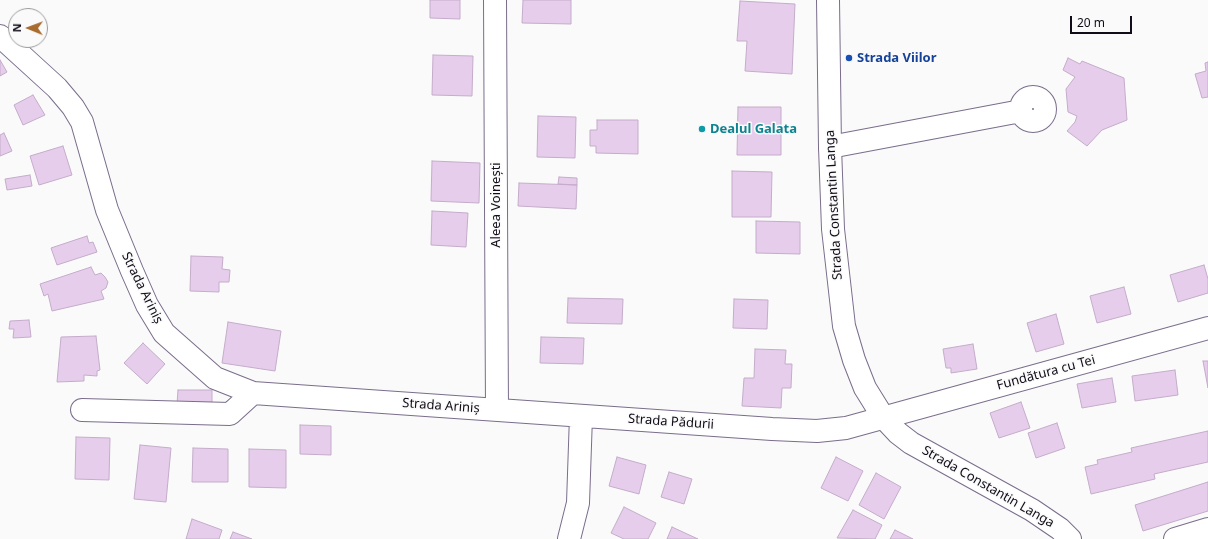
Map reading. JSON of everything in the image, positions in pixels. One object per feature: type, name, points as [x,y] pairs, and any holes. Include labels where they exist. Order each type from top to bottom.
[{"type":"street","name":"Aleea Voinești","points":[[495,0],[497,410]]},
{"type":"street","name":"Strada Constantin Langa","points":[[828,0],[830,147],[833,228],[844,326],[854,360],[865,388],[883,417],[898,433],[911,443],[1032,510],[1060,529],[1070,539]]},
{"type":"street","name":"Strada Ariniș","points":[[0,36],[57,88],[74,107],[82,122],[107,210],[147,305],[164,332],[215,378],[253,393],[581,416]]},
{"type":"street","points":[[830,147],[1021,111]]},
{"type":"street","name":"Fundătura cu Tei","points":[[883,417],[1208,328]]},
{"type":"street","points":[[82,410],[230,414],[253,393]]},
{"type":"street","points":[[569,539],[578,503],[581,416]]},
{"type":"street","name":"Strada Pădurii","points":[[581,416],[817,431],[846,428],[883,417]]},
{"type":"street","points":[[1175,539],[1208,529]]},
{"type":"building","points":[[430,0],[460,0],[460,19],[430,18]]},
{"type":"building","points":[[523,0],[571,0],[571,24],[522,23]]},
{"type":"building","points":[[740,1],[795,4],[792,74],[745,71],[747,41],[737,41]]},
{"type":"building","points":[[433,55],[473,56],[472,96],[432,95]]},
{"type":"building","points":[[1068,58],[1080,64],[1082,61],[1124,78],[1127,120],[1102,130],[1087,146],[1067,131],[1075,122],[1077,116],[1068,112],[1066,89],[1075,77],[1063,70]]},
{"type":"building","points":[[0,60],[7,72],[0,76]]},
{"type":"building","points":[[1208,62],[1208,97],[1202,98],[1195,74],[1206,71],[1205,63]]},
{"type":"building","points":[[33,95],[45,115],[23,125],[14,105]]},
{"type":"building","points":[[738,107],[781,107],[781,155],[737,155]]},
{"type":"building","points":[[538,116],[576,117],[575,158],[537,157]]},
{"type":"building","points":[[597,120],[638,120],[638,154],[596,153],[596,146],[590,146],[590,130],[597,130]]},
{"type":"building","points":[[4,133],[12,151],[0,156],[0,135]]},
{"type":"building","points":[[63,146],[72,175],[39,185],[30,156]]},
{"type":"building","points":[[432,161],[480,163],[479,203],[431,201]]},
{"type":"building","points":[[732,171],[772,172],[771,217],[732,217]]},
{"type":"building","points":[[30,175],[32,186],[7,190],[5,179]]},
{"type":"building","points":[[559,177],[577,178],[577,185],[558,184]]},
{"type":"building","points":[[519,183],[577,185],[576,209],[518,206]]},
{"type":"building","points":[[432,211],[468,213],[466,247],[431,245]]},
{"type":"building","points":[[756,221],[800,222],[800,254],[756,253]]},
{"type":"building","points":[[87,236],[89,243],[93,242],[97,252],[57,265],[51,248]]},
{"type":"building","points":[[191,256],[223,257],[222,269],[230,270],[229,282],[219,282],[219,292],[190,291]]},
{"type":"building","points":[[1204,265],[1208,279],[1208,293],[1178,302],[1170,275]]},
{"type":"building","points":[[91,267],[95,275],[101,273],[108,282],[106,288],[101,291],[104,299],[52,311],[48,294],[44,296],[40,284]]},
{"type":"building","points":[[1124,287],[1131,314],[1097,323],[1090,296]]},
{"type":"building","points":[[568,298],[623,299],[622,324],[567,323]]},
{"type":"building","points":[[734,299],[768,300],[767,329],[733,328]]},
{"type":"building","points":[[1056,314],[1064,344],[1036,352],[1027,323]]},
{"type":"building","points":[[29,320],[31,337],[13,338],[14,329],[9,329],[10,321]]},
{"type":"building","points":[[228,322],[281,331],[275,371],[222,363]]},
{"type":"building","points":[[96,336],[100,370],[97,371],[97,376],[84,375],[84,381],[57,382],[61,337]]},
{"type":"building","points":[[541,337],[584,338],[583,364],[540,363]]},
{"type":"building","points":[[143,343],[165,364],[147,384],[124,363]]},
{"type":"building","points":[[973,344],[977,369],[951,373],[951,368],[946,368],[943,349]]},
{"type":"building","points":[[755,349],[786,350],[785,364],[792,364],[791,388],[782,388],[781,408],[742,406],[744,378],[754,378]]},
{"type":"building","points":[[1203,361],[1208,361],[1208,388]]},
{"type":"building","points":[[1175,370],[1178,395],[1135,401],[1132,376]]},
{"type":"building","points":[[1112,378],[1116,402],[1082,408],[1077,384]]},
{"type":"building","points":[[178,390],[212,390],[212,405],[177,404]]},
{"type":"building","points":[[1021,402],[1030,428],[999,438],[990,413]]},
{"type":"building","points":[[1057,423],[1065,448],[1036,458],[1028,433]]},
{"type":"building","points":[[300,425],[331,426],[331,455],[300,454]]},
{"type":"building","points":[[1208,431],[1208,462],[1154,474],[1155,479],[1091,494],[1085,467],[1098,464],[1097,460],[1132,452],[1131,448]]},
{"type":"building","points":[[76,437],[110,438],[109,480],[75,479]]},
{"type":"building","points":[[140,445],[171,448],[166,502],[134,499]]},
{"type":"building","points":[[193,448],[228,449],[228,482],[192,482]]},
{"type":"building","points":[[249,449],[286,450],[286,488],[249,487]]},
{"type":"building","points":[[617,457],[646,465],[639,494],[609,486]]},
{"type":"building","points":[[836,457],[863,471],[848,501],[821,488]]},
{"type":"building","points":[[669,472],[692,479],[684,504],[661,497]]},
{"type":"building","points":[[876,473],[901,487],[884,519],[859,505]]},
{"type":"building","points":[[1208,482],[1208,511],[1143,531],[1135,505]]},
{"type":"building","points":[[624,507],[656,523],[648,539],[624,539],[611,533]]},
{"type":"building","points":[[853,510],[882,525],[875,539],[837,538]]},
{"type":"building","points":[[192,519],[222,530],[219,539],[186,539]]},
{"type":"building","points":[[672,527],[698,539],[667,539]]},
{"type":"building","points":[[895,530],[913,539],[890,539]]},
{"type":"building","points":[[233,532],[252,539],[230,539]]},
{"type":"place","name":"Strada Viilor","points":[[849,58]]},
{"type":"place","name":"Dealul Galata","points":[[702,129]]}]
